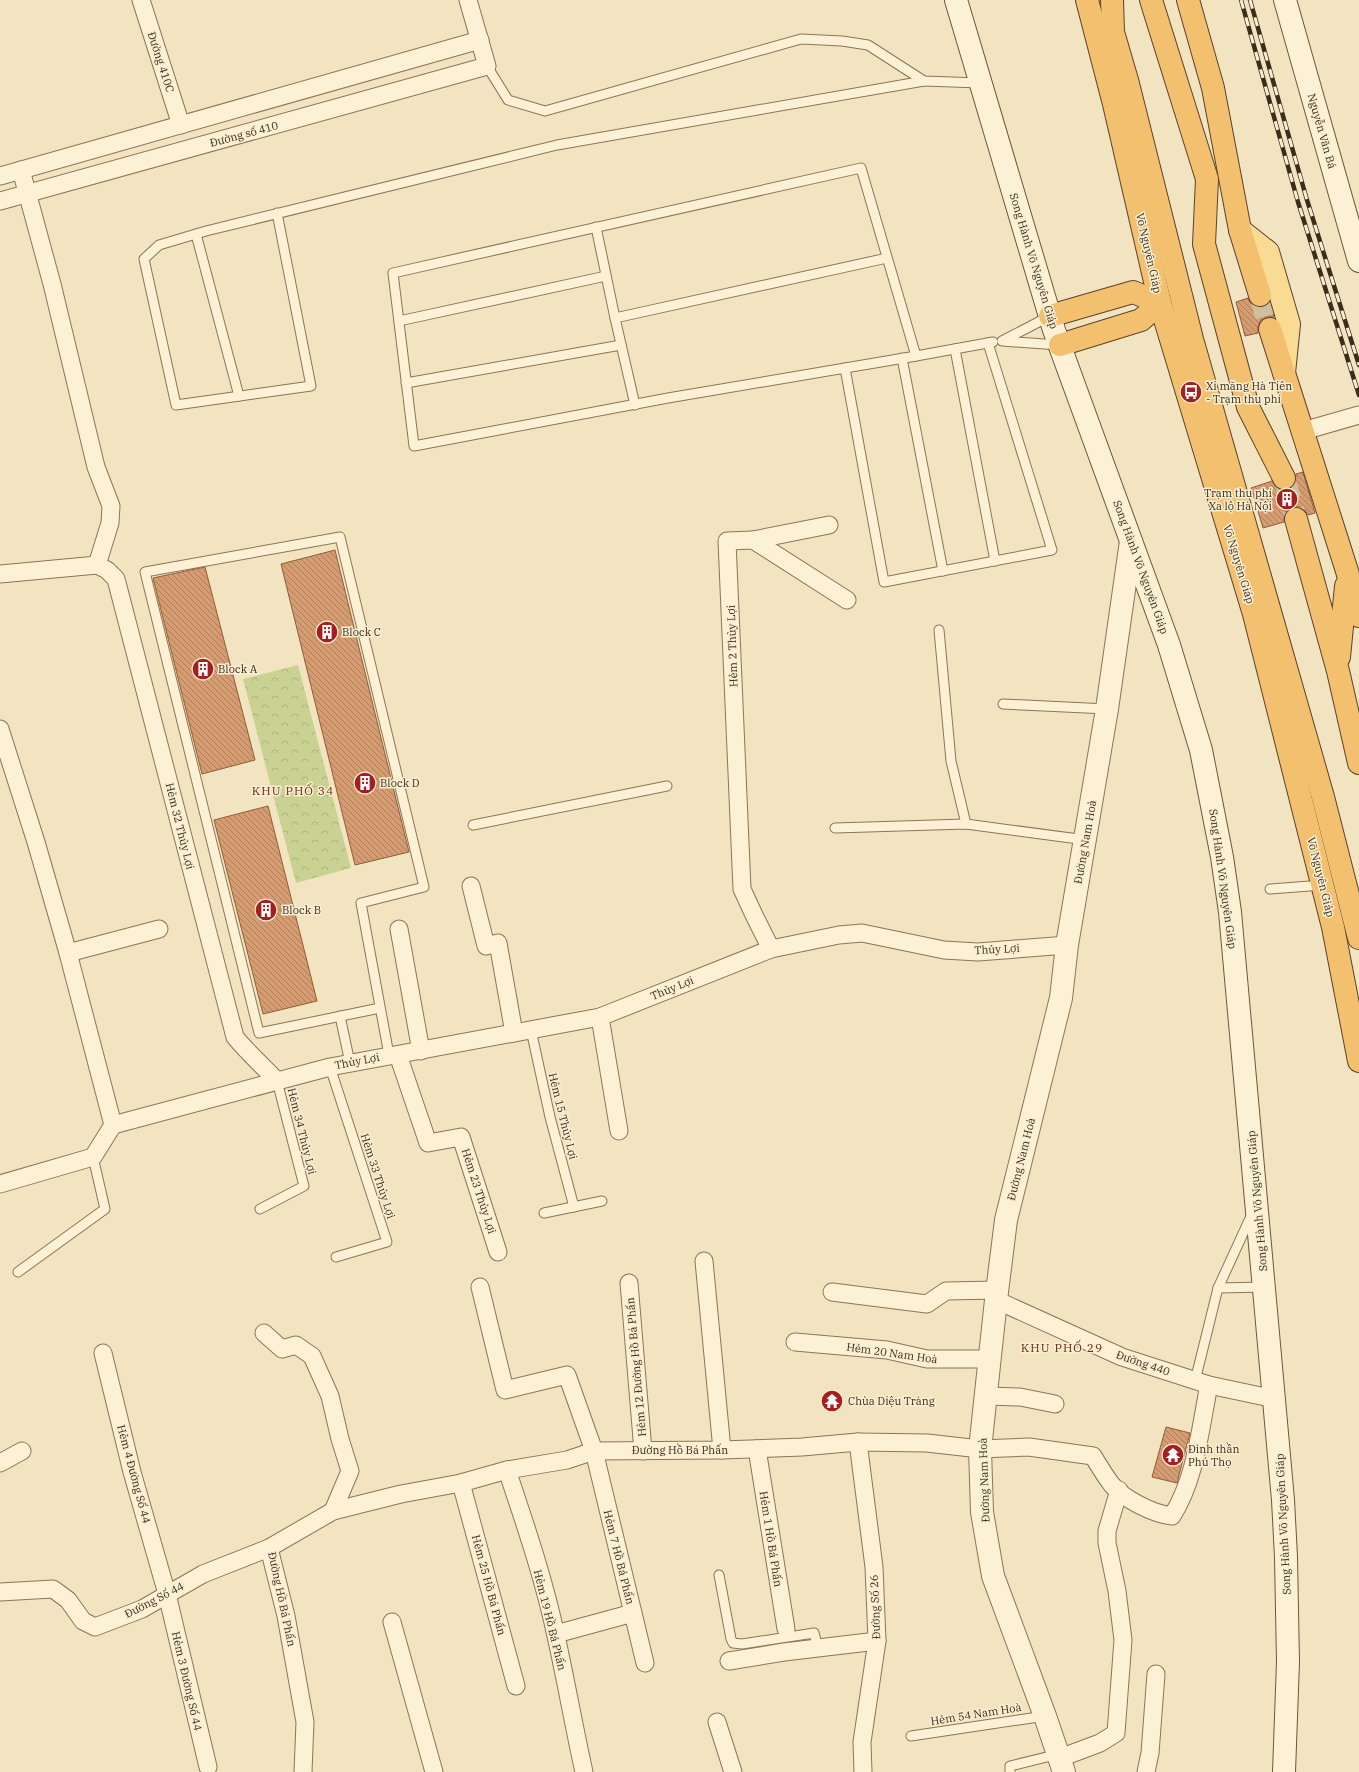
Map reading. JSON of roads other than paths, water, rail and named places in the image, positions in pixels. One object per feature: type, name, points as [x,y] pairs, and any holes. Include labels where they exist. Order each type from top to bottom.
[{"type":"highway","name":"Võ Nguyên Giáp","points":[[1112,0],[1113,32],[1127,80],[1191,335],[1323,797],[1359,938]]},
{"type":"highway","points":[[1151,0],[1207,179],[1240,230]]},
{"type":"highway","points":[[1188,0],[1212,88],[1240,230],[1260,295]]},
{"type":"highway","name":"Võ Nguyên Giáp","points":[[1088,5],[1114,104],[1160,303],[1254,614],[1333,927],[1359,1061]]},
{"type":"highway","points":[[1088,5],[1113,32]]},
{"type":"highway","points":[[1114,104],[1127,80]]},
{"type":"highway","points":[[1199,150],[1212,88]]},
{"type":"highway","points":[[1207,179],[1204,244],[1248,407],[1284,478]]},
{"type":"highway","points":[[1060,345],[1141,320],[1160,303],[1172,259]]},
{"type":"highway","points":[[1050,316],[1133,292],[1160,303],[1191,335]]},
{"type":"highway","points":[[1270,329],[1347,571],[1359,616]]},
{"type":"highway","points":[[1296,519],[1338,671],[1359,763]]},
{"type":"highway","points":[[1338,671],[1347,571]]},
{"type":"main road","name":"Song Hành Võ Nguyên Giáp","points":[[956,0],[1050,316],[1169,645],[1201,750],[1213,803],[1230,912],[1283,1500],[1288,1609],[1288,1662],[1284,1772]]},
{"type":"main road","name":"Nguyễn Văn Bá","points":[[1285,0],[1359,262]]},
{"type":"main road","points":[[1240,230],[1268,252],[1289,324],[1284,373]]},
{"type":"main road","name":"Đường Nam Hoà","points":[[1061,1761],[993,1576],[982,1512],[980,1449],[996,1295],[1006,1220],[1061,998],[1067,944],[1086,840],[1107,709],[1131,540]]},
{"type":"street","name":"Đường 410C","points":[[141,0],[181,125]]},
{"type":"street","points":[[468,0],[487,66]]},
{"type":"street","points":[[0,176],[480,40]]},
{"type":"street","name":"Đường số 410","points":[[0,201],[487,66]]},
{"type":"street","points":[[0,574],[97,565],[110,523],[111,506],[96,467],[52,284],[21,170]]},
{"type":"street","points":[[1302,432],[1359,415]]},
{"type":"street","points":[[753,540],[829,525]]},
{"type":"street","points":[[753,540],[847,600]]},
{"type":"street","name":"Hẻm 2 Thủy Lợi","points":[[753,540],[727,541],[742,889],[771,949]]},
{"type":"street","name":"Hẻm 32 Thủy Lợi","points":[[97,565],[107,570],[116,579],[235,1037],[277,1080]]},
{"type":"street","points":[[0,729],[36,842],[68,953],[113,1125],[93,1157],[0,1184]]},
{"type":"street","points":[[471,886],[486,946],[498,943],[514,1033]]},
{"type":"street","points":[[68,953],[159,929]]},
{"type":"street","points":[[399,929],[421,1051]]},
{"type":"street","name":"Thủy Lợi","points":[[113,1125],[330,1067],[600,1017],[771,949],[839,935],[862,933],[944,950],[978,952],[1067,944]]},
{"type":"street","points":[[600,1017],[620,1131]]},
{"type":"street","name":"Hẻm 23 Thủy Lợi","points":[[394,1055],[428,1143],[461,1137],[498,1252]]},
{"type":"street","points":[[704,1261],[722,1450]]},
{"type":"street","name":"Hẻm 12 Đường Hồ Bá Phấn","points":[[629,1283],[643,1451]]},
{"type":"street","name":"Hẻm 7 Hồ Bá Phấn","points":[[480,1287],[505,1390],[567,1375],[594,1451],[645,1663]]},
{"type":"street","points":[[832,1292],[927,1304],[946,1291],[996,1295]]},
{"type":"street","name":"Đường 440","points":[[996,1295],[1122,1357],[1202,1383],[1275,1399]]},
{"type":"street","points":[[264,1333],[282,1350],[296,1345],[312,1356],[330,1396],[340,1439],[350,1471],[333,1511]]},
{"type":"street","name":"Hẻm 20 Nam Hoà","points":[[795,1342],[887,1350],[927,1359],[990,1360]]},
{"type":"street","name":"Hẻm 4 Đường Số 44","points":[[103,1353],[132,1472],[167,1594]]},
{"type":"street","name":"Đường Hồ Bá Phấn","points":[[303,1772],[305,1722],[286,1616],[269,1548],[333,1511],[401,1494],[462,1483],[507,1470],[567,1460],[594,1451],[757,1449],[858,1442],[927,1443],[980,1449],[1030,1447],[1093,1456],[1113,1486],[1137,1504],[1161,1515],[1172,1516],[1177,1508],[1192,1471],[1202,1383]]},
{"type":"street","points":[[986,1396],[1020,1397],[1054,1404]]},
{"type":"street","name":"Đường Số 26","points":[[858,1442],[874,1567],[877,1641],[862,1742],[863,1772]]},
{"type":"street","name":"Hẻm 1 Hồ Bá Phấn","points":[[757,1449],[786,1629]]},
{"type":"street","points":[[0,1463],[22,1451]]},
{"type":"street","name":"Hẻm 19 Hồ Bá Phấn","points":[[507,1470],[531,1541],[556,1634],[584,1772]]},
{"type":"street","name":"Hẻm 25 Hồ Bá Phấn","points":[[462,1483],[516,1686]]},
{"type":"street","points":[[1061,1761],[1116,1733],[1123,1640],[1117,1591],[1107,1543],[1107,1531],[1119,1490]]},
{"type":"street","name":"Đường Số 44","points":[[0,1592],[53,1589],[68,1600],[83,1620],[95,1627],[142,1608],[203,1574],[269,1548]]},
{"type":"street","name":"Hẻm 3 Đường Số 44","points":[[167,1594],[208,1767]]},
{"type":"street","points":[[556,1634],[633,1613]]},
{"type":"street","points":[[392,1622],[434,1772]]},
{"type":"street","points":[[729,1661],[877,1641]]},
{"type":"street","points":[[1146,1772],[1150,1753],[1152,1705],[1156,1674]]},
{"type":"street","points":[[717,1722],[733,1772]]},
{"type":"lane","points":[[487,66],[508,100],[545,111],[801,38],[842,41],[868,45],[924,81]]},
{"type":"lane","points":[[277,212],[311,386],[176,405],[144,259],[159,245],[277,212],[557,145],[924,81],[980,83]]},
{"type":"lane","points":[[916,356],[861,168],[393,273],[414,446],[635,404],[916,356],[988,343],[1002,341],[1060,345]]},
{"type":"lane","points":[[596,227],[635,404]]},
{"type":"lane","points":[[196,234],[239,396]]},
{"type":"lane","points":[[615,318],[887,258]]},
{"type":"lane","points":[[399,321],[606,276]]},
{"type":"lane","points":[[1002,341],[1050,316]]},
{"type":"lane","points":[[845,368],[884,582],[1052,550],[988,343]]},
{"type":"lane","points":[[406,383],[621,345]]},
{"type":"lane","points":[[955,349],[995,561]]},
{"type":"lane","points":[[902,358],[943,571]]},
{"type":"lane","points":[[380,1008],[259,1033],[145,572],[340,537],[424,887],[361,903],[380,1008],[394,1055]]},
{"type":"lane","points":[[939,630],[951,761],[966,824]]},
{"type":"lane","points":[[1003,704],[1107,709]]},
{"type":"lane","points":[[473,825],[668,786]]},
{"type":"lane","points":[[835,828],[966,824],[1086,840]]},
{"type":"lane","points":[[1270,889],[1323,885]]},
{"type":"lane","points":[[340,1016],[350,1063]]},
{"type":"lane","name":"Hẻm 15 Thủy Lợi","points":[[531,1030],[550,1117],[574,1207]]},
{"type":"lane","name":"Hẻm 33 Thủy Lợi","points":[[330,1067],[387,1242],[336,1257]]},
{"type":"lane","name":"Hẻm 34 Thủy Lợi","points":[[260,1210],[304,1186],[277,1080]]},
{"type":"lane","points":[[18,1272],[105,1209],[93,1157]]},
{"type":"lane","points":[[544,1213],[602,1201]]},
{"type":"lane","points":[[1202,1383],[1218,1288],[1257,1203]]},
{"type":"lane","points":[[1218,1288],[1265,1287]]},
{"type":"lane","points":[[719,1575],[733,1643],[742,1644],[814,1633],[818,1648]]},
{"type":"lane","name":"Hẻm 54 Nam Hoà","points":[[911,1736],[1045,1716]]},
{"type":"lane","points":[[1010,1772],[1010,1766],[1061,1761]]},
{"type":"tunnel","points":[[1260,295],[1270,329]]},
{"type":"tunnel","points":[[1284,478],[1296,519]]},
{"type":"railway","points":[[1241,0],[1298,202],[1359,395]]},
{"type":"railway","points":[[1250,0],[1307,200],[1359,365]]},
{"type":"place","name":"Xi măng Hà Tiên - Trạm thu phí","points":[[1191,392]]},
{"type":"place","name":"Trạm thu phí Xa lộ Hà Nội","points":[[1287,499]]},
{"type":"place","name":"Block C","points":[[327,632]]},
{"type":"place","name":"Block A","points":[[203,669]]},
{"type":"place","name":"Block D","points":[[365,783]]},
{"type":"place","name":"Block B","points":[[266,910]]},
{"type":"place","name":"Chùa Diệu Tràng","points":[[832,1401]]},
{"type":"place","name":"Đình thần Phú Thọ","points":[[1173,1455]]},
{"type":"district","name":"KHU PHỐ 34","points":[[293,791]]},
{"type":"district","name":"KHU PHỐ 29","points":[[1062,1348]]}]
